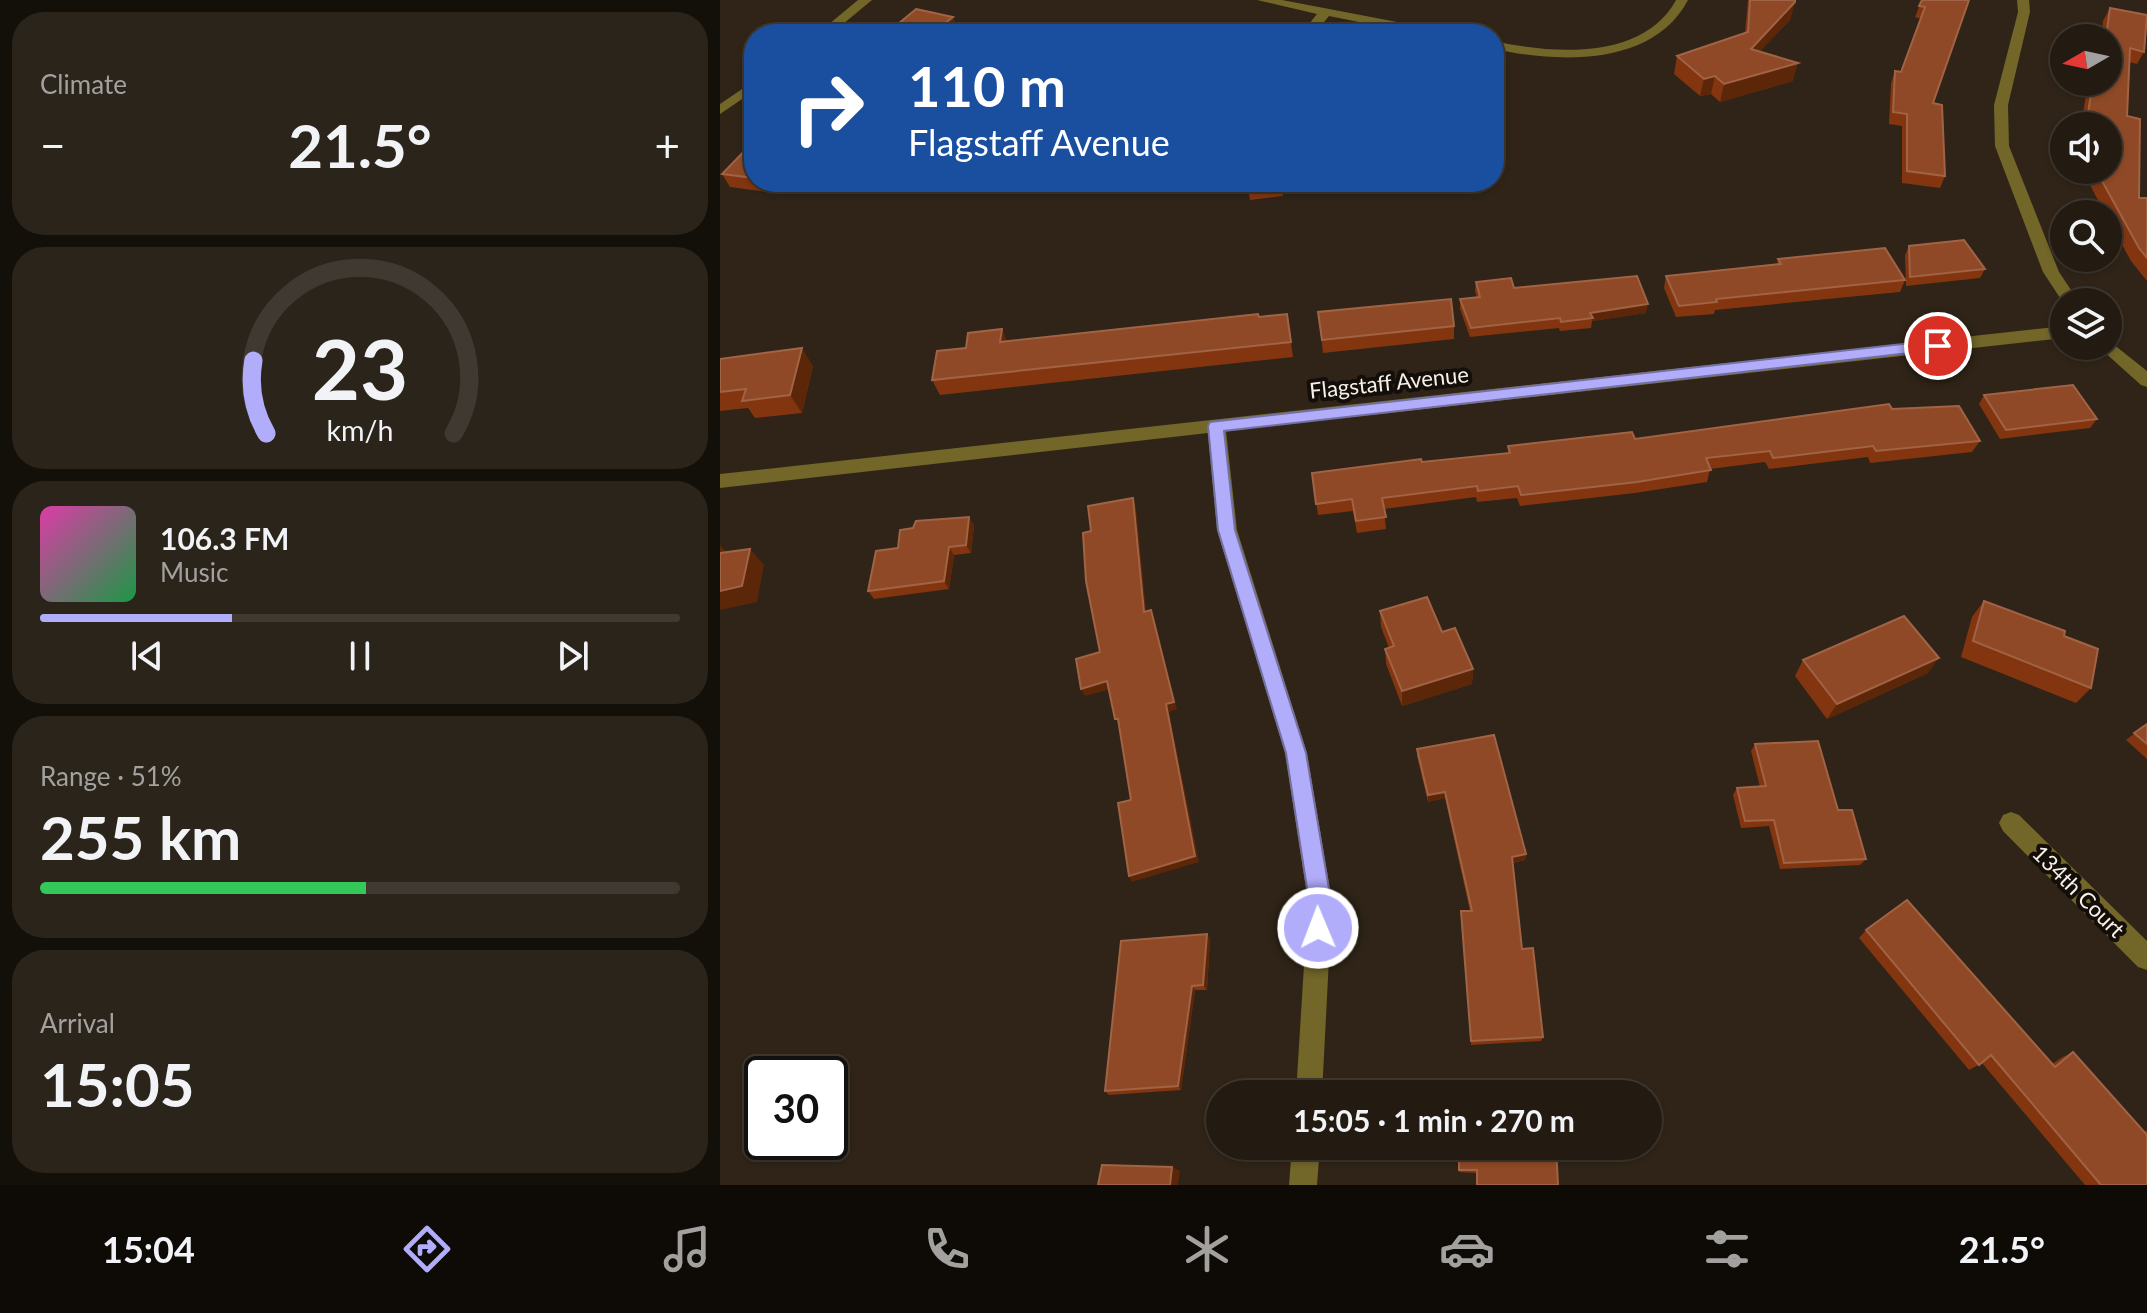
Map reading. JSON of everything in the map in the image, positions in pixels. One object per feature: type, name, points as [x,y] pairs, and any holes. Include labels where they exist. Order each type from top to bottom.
[{"type":"street","points":[[836,24],[866,0]]},
{"type":"street","points":[[1263,0],[1388,24]]},
{"type":"street","points":[[1504,47],[1538,53],[1595,52],[1646,38],[1669,23],[1682,0]]},
{"type":"street","points":[[2023,0],[2024,12],[2001,105],[2002,146],[2051,272],[2062,288]]},
{"type":"street","points":[[1316,24],[1326,12]]},
{"type":"street","points":[[720,110],[744,92]]},
{"type":"street","name":"Flagstaff Avenue","points":[[720,481],[2050,334]]},
{"type":"street","points":[[2122,359],[2147,381]]},
{"type":"street","points":[[1216,426],[1227,530],[1296,753],[1320,901],[1310,1080]]},
{"type":"street","name":"134th Court","points":[[2011,823],[2147,958]]},
{"type":"street","points":[[1303,1185],[1305,1160]]},
{"type":"building","points":[[1750,0],[1795,0],[1751,49],[1798,63],[1724,84],[1715,76],[1704,79],[1677,56],[1748,32]]},
{"type":"building","points":[[1922,0],[1969,0],[1933,103],[1942,105],[1945,176],[1907,171],[1907,114],[1893,112],[1895,71],[1901,72],[1925,7],[1919,6]]},
{"type":"building","points":[[2110,8],[2147,15],[2144,52],[2130,48],[2127,116],[2140,119],[2139,198],[2147,198],[2147,258],[2122,217],[2122,200],[2113,200],[2104,184],[2122,184],[2122,112],[2088,112],[2091,96],[2122,96],[2122,24],[2108,24]]},
{"type":"building","points":[[916,9],[953,17],[944,24],[898,24]]},
{"type":"building","points":[[744,151],[744,177],[722,174]]},
{"type":"building","points":[[1964,240],[1985,269],[1910,277],[1909,246]]},
{"type":"building","points":[[1885,248],[1905,280],[1716,299],[1717,302],[1679,306],[1666,276],[1781,264],[1778,259]]},
{"type":"building","points":[[1637,276],[1648,304],[1590,313],[1593,318],[1561,322],[1560,318],[1471,328],[1460,299],[1480,297],[1476,282],[1511,278],[1514,288]]},
{"type":"building","points":[[1451,299],[1454,326],[1322,340],[1318,312]]},
{"type":"building","points":[[1258,314],[1259,317],[1287,314],[1291,342],[932,380],[937,351],[966,348],[968,333],[1002,329],[1000,342]]},
{"type":"building","points":[[802,348],[790,395],[742,401],[746,389],[720,392],[720,359]]},
{"type":"building","points":[[2073,385],[2097,419],[2006,430],[1984,395]]},
{"type":"building","points":[[1889,404],[1892,409],[1959,406],[1980,441],[1876,451],[1873,446],[1773,458],[1770,451],[1706,458],[1711,470],[1521,495],[1518,486],[1478,491],[1477,486],[1382,498],[1386,517],[1356,521],[1352,499],[1316,504],[1312,473],[1421,459],[1422,462],[1510,453],[1508,446],[1632,432],[1635,439]]},
{"type":"building","points":[[1133,498],[1144,612],[1151,610],[1174,702],[1166,704],[1195,856],[1129,876],[1118,803],[1131,800],[1118,719],[1115,719],[1107,681],[1081,689],[1076,659],[1100,652],[1086,581],[1083,533],[1091,531],[1088,506]]},
{"type":"building","points":[[969,517],[966,545],[949,547],[944,581],[868,591],[876,551],[898,548],[900,530],[913,528],[916,521]]},
{"type":"building","points":[[750,549],[742,586],[720,591],[720,553]]},
{"type":"building","points":[[1427,597],[1442,632],[1455,628],[1473,669],[1402,691],[1385,649],[1394,646],[1380,611]]},
{"type":"building","points":[[1984,601],[2065,631],[2064,636],[2098,649],[2091,688],[1973,641]]},
{"type":"building","points":[[1904,616],[1939,658],[1837,704],[1803,660]]},
{"type":"building","points":[[2147,724],[2147,744],[2134,733]]},
{"type":"building","points":[[1494,735],[1526,854],[1512,857],[1522,949],[1533,948],[1543,1037],[1471,1041],[1461,911],[1472,911],[1445,792],[1428,795],[1417,749]]},
{"type":"building","points":[[1818,741],[1838,810],[1852,810],[1866,859],[1784,863],[1774,820],[1745,821],[1737,788],[1766,786],[1755,744]]},
{"type":"building","points":[[1907,900],[2055,1067],[2073,1052],[2147,1135],[2147,1185],[2101,1185],[1991,1055],[1979,1065],[1866,930]]},
{"type":"building","points":[[1207,934],[1203,985],[1192,986],[1178,1086],[1105,1091],[1121,941]]},
{"type":"building","points":[[1459,1160],[1557,1160],[1558,1185],[1477,1185],[1477,1170],[1459,1170]]},
{"type":"building","points":[[1102,1165],[1172,1167],[1170,1185],[1098,1185]]},
{"type":"route","points":[[1318,928],[1320,901],[1296,753],[1227,530],[1216,426],[1938,346]]}]
